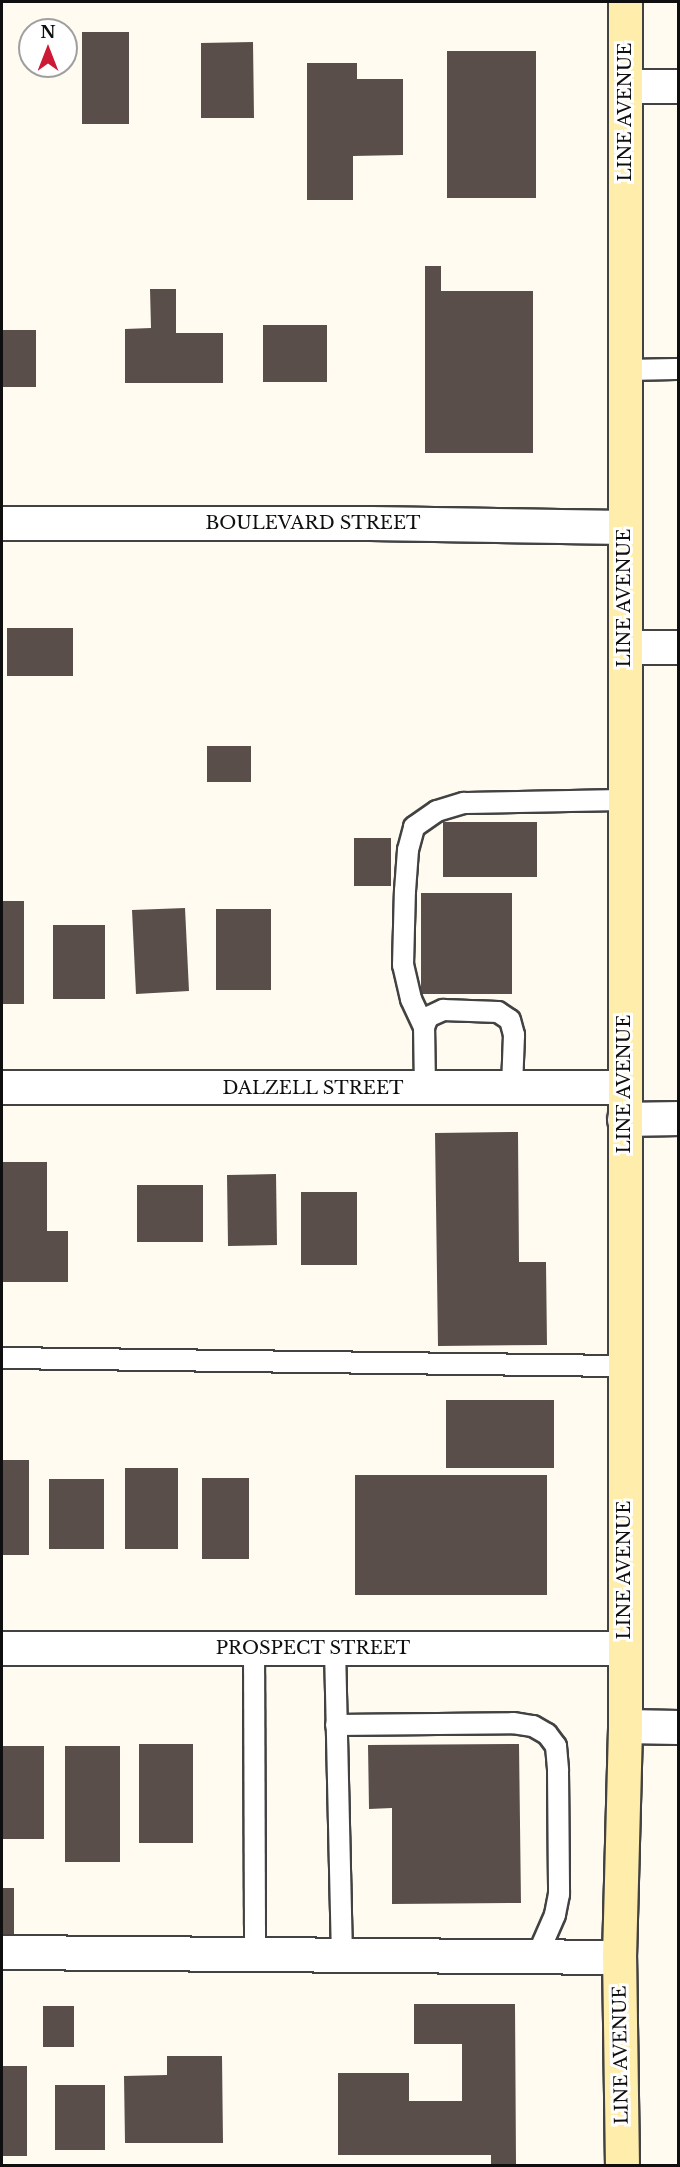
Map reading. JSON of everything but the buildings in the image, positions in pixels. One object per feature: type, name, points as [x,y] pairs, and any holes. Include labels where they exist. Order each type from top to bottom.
[{"type":"main road","name":"LINE AVENUE","points":[[622,2166],[619,1957],[624,1726],[625,2]]},
{"type":"street","points":[[625,86],[678,86]]},
{"type":"street","name":"BOULEVARD STREET","points":[[2,523],[370,523],[624,527]]},
{"type":"street","points":[[624,647],[678,646]]},
{"type":"street","name":"DALZELL STREET","points":[[2,1087],[512,1087],[624,1103],[678,1118]]},
{"type":"street","name":"PROSPECT STREET","points":[[2,1648],[624,1648]]},
{"type":"street","points":[[624,1726],[678,1727]]},
{"type":"street","points":[[2,1952],[619,1957]]},
{"type":"lane","points":[[624,369],[678,369]]},
{"type":"lane","points":[[424,1027],[411,999],[403,965],[407,871],[414,827],[437,811],[464,803],[624,800]]},
{"type":"lane","points":[[425,1088],[424,1027],[428,1017],[443,1010],[498,1012],[510,1020],[514,1035],[512,1087]]},
{"type":"lane","points":[[2,1358],[624,1366]]},
{"type":"lane","points":[[254,1647],[255,1954]]},
{"type":"lane","points":[[335,1648],[342,1955]]},
{"type":"lane","points":[[336,1725],[513,1723],[533,1726],[548,1734],[556,1746],[558,1771],[559,1894],[555,1915],[537,1956]]}]
